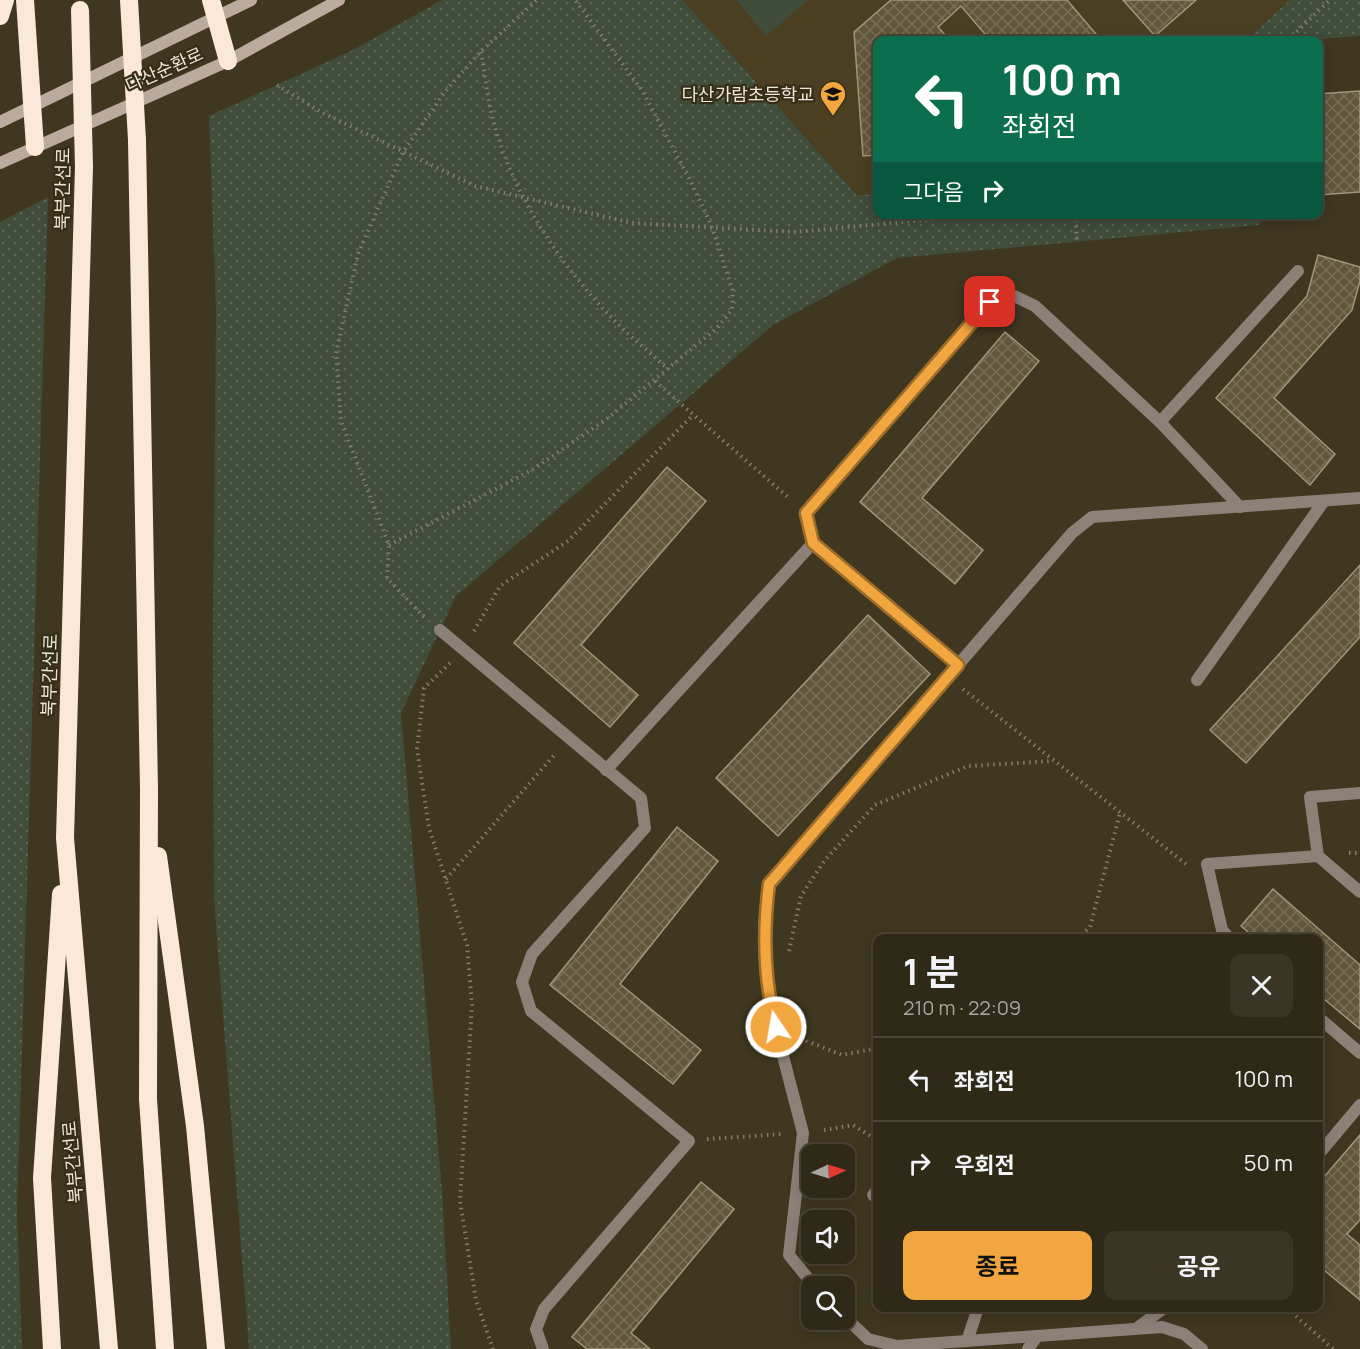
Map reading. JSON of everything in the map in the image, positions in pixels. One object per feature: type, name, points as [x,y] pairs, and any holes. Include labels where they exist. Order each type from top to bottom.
[{"type":"highway","points":[[0,16],[5,0]]},
{"type":"highway","points":[[25,0],[35,147]]},
{"type":"highway","points":[[129,0],[137,140],[149,789],[148,1099],[165,1349]]},
{"type":"highway","points":[[211,0],[228,61]]},
{"type":"highway","name":"북부간선로","points":[[80,5],[84,167],[65,838],[109,1349]]},
{"type":"highway","points":[[149,789],[195,1126],[216,1349]]},
{"type":"highway","points":[[52,1349],[42,1178],[65,838]]},
{"type":"street","name":"다산순환로","points":[[0,122],[251,0]]},
{"type":"street","name":"다산순환로","points":[[0,163],[228,61],[339,0]]},
{"type":"lane","points":[[1160,422],[1298,271]]},
{"type":"lane","points":[[958,665],[813,543],[806,513],[990,302],[1014,296],[1035,306],[1160,422],[1240,507]]},
{"type":"lane","points":[[806,1276],[789,1255],[803,1133],[770,1006],[764,923],[769,884],[1072,533],[1092,517],[1360,498]]},
{"type":"lane","points":[[1197,680],[1324,501]]},
{"type":"lane","points":[[606,770],[813,543]]},
{"type":"lane","points":[[440,630],[462,651],[641,798],[645,828],[532,954],[522,982],[531,1011],[689,1141],[544,1309],[536,1329],[543,1349]]},
{"type":"lane","points":[[1360,793],[1310,797],[1317,856],[1360,892]]},
{"type":"lane","points":[[1226,934],[1222,930],[1207,864],[1317,856]]},
{"type":"lane","points":[[1323,1021],[1360,1053]]},
{"type":"lane","points":[[1323,1149],[1360,1105]]},
{"type":"lane","points":[[967,1341],[977,1312]]},
{"type":"lane","points":[[1136,1328],[1158,1312]]},
{"type":"lane","points":[[855,1327],[868,1339],[897,1346],[1162,1327],[1184,1334],[1202,1349]]},
{"type":"lane","points":[[1028,1349],[1037,1336]]},
{"type":"path","points":[[440,630],[417,612],[387,578],[388,545],[341,421],[336,353],[358,254],[403,152],[444,93],[481,51],[537,0]]},
{"type":"path","points":[[388,545],[532,470],[608,418],[655,381],[717,328],[732,310],[733,291],[712,227],[642,90],[575,0]]},
{"type":"path","points":[[1292,36],[1330,0]]},
{"type":"path","points":[[481,51],[492,116],[524,198],[563,260],[603,308],[668,369]]},
{"type":"path","points":[[277,85],[321,112],[475,186],[632,223],[795,232],[936,219]]},
{"type":"path","points":[[1075,219],[1077,242]]},
{"type":"path","points":[[655,381],[806,513]]},
{"type":"path","points":[[493,1349],[476,1300],[459,1201],[472,1005],[467,945],[429,828],[417,749],[424,688],[462,651],[500,586],[568,541],[693,415]]},
{"type":"path","points":[[947,677],[1188,865],[1207,864]]},
{"type":"path","points":[[446,879],[568,738]]},
{"type":"path","points":[[788,957],[801,896],[825,860],[875,805],[968,766],[1053,761]]},
{"type":"path","points":[[1082,934],[1090,927],[1120,813]]},
{"type":"path","points":[[797,1021],[807,1041],[842,1055],[873,1049]]},
{"type":"path","points":[[689,1141],[803,1133],[853,1125],[873,1138]]},
{"type":"path","points":[[1291,1312],[1333,1349]]},
{"type":"shaded area","name":"다산가람초등학교","points":[[683,0],[1290,0],[1250,36],[873,36],[873,194],[858,195]]},
{"type":"green space","points":[[442,0],[683,0],[857,195],[873,194],[873,219],[1259,219],[1260,225],[897,258],[773,325],[456,596],[401,713],[442,1192],[451,1349],[249,1349],[214,899],[213,637],[216,311],[209,116],[353,50]]},
{"type":"green space","points":[[736,0],[808,0],[766,36]]},
{"type":"green space","points":[[1290,0],[1360,0],[1360,36],[1323,39],[1323,36],[1250,36]]},
{"type":"green space","points":[[48,197],[17,1211],[22,1349],[0,1349],[0,222]]},
{"type":"building","points":[[891,0],[1067,0],[1098,36],[987,36],[961,6],[938,27],[946,36],[873,36],[873,155],[863,156],[854,32]]},
{"type":"building","points":[[1123,0],[1196,0],[1155,36]]},
{"type":"building","points":[[1360,91],[1360,192],[1323,195],[1323,94]]},
{"type":"building","points":[[1318,255],[1360,267],[1360,281],[1352,310],[1274,398],[1335,454],[1310,485],[1216,398],[1307,296]]},
{"type":"building","points":[[1005,332],[1039,361],[922,498],[983,550],[955,584],[860,502]]},
{"type":"building","points":[[667,467],[706,501],[581,645],[638,695],[610,727],[514,643]]},
{"type":"building","points":[[1360,565],[1360,637],[1246,763],[1210,730]]},
{"type":"building","points":[[868,615],[930,674],[778,836],[716,778]]},
{"type":"building","points":[[677,827],[718,861],[620,984],[701,1050],[673,1084],[550,985]]},
{"type":"building","points":[[1273,889],[1360,965],[1360,1029],[1323,998],[1323,934],[1250,934],[1241,926]]},
{"type":"building","points":[[1360,1135],[1360,1220],[1347,1234],[1360,1245],[1360,1300],[1323,1269],[1323,1178]]},
{"type":"building","points":[[701,1182],[734,1209],[631,1333],[650,1349],[587,1349],[572,1337]]},
{"type":"place","name":"다산가람초등학교","points":[[833,117]]},
{"type":"route","points":[[776,1027],[770,1006],[764,923],[769,884],[958,665],[813,543],[806,513],[990,302]]}]
